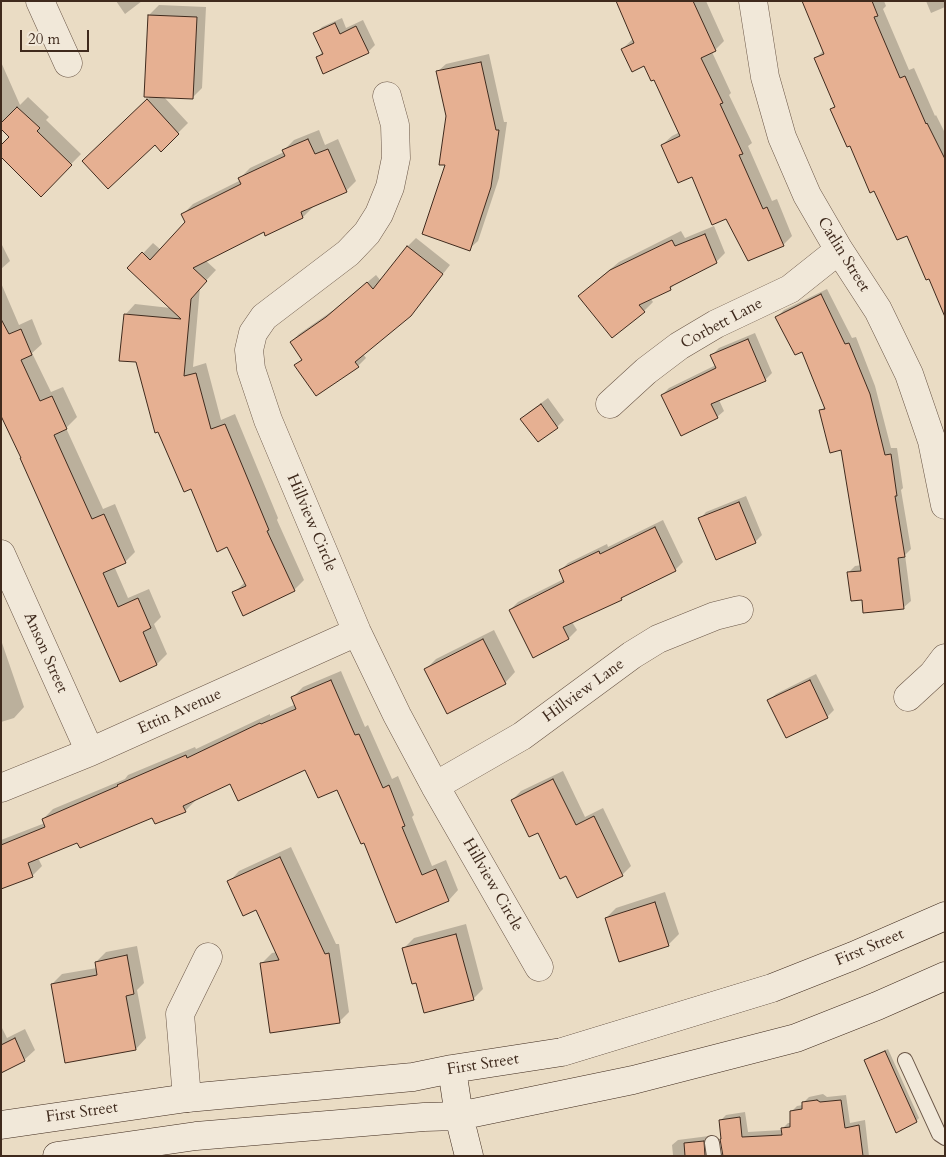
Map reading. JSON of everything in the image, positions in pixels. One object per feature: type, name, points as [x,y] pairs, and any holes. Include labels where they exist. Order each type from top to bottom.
[{"type":"street","points":[[40,1],[68,63]]},
{"type":"street","name":"Catlin Street","points":[[753,1],[765,76],[782,137],[807,196],[878,310],[909,374],[932,442],[945,505]]},
{"type":"street","name":"Hillview Circle","points":[[387,96],[395,125],[396,158],[390,187],[379,214],[367,233],[348,252],[264,317],[253,332],[249,350],[251,369],[268,420],[357,632],[396,715],[539,967]]},
{"type":"street","name":"Corbett Lane","points":[[610,404],[646,371],[679,346],[716,324],[790,289],[839,250]]},
{"type":"street","name":"Anson Street","points":[[1,554],[90,752]]},
{"type":"street","name":"Hillview Lane","points":[[435,786],[522,736],[658,639],[715,616],[739,610]]},
{"type":"street","name":"Ettin Avenue","points":[[1,788],[90,752],[357,632]]},
{"type":"street","points":[[908,697],[933,674],[945,658]]},
{"type":"street","name":"First Street","points":[[1,1124],[187,1098],[413,1077],[562,1052],[772,988],[853,956],[945,916]]},
{"type":"street","points":[[187,1098],[180,1014],[208,957]]},
{"type":"street","points":[[57,1156],[196,1136],[424,1117],[459,1116],[633,1080],[796,1038],[877,1006],[945,976]]},
{"type":"street","points":[[452,1070],[459,1116],[469,1156]]},
{"type":"lane","points":[[905,1060],[939,1134],[945,1138]]},
{"type":"building","points":[[616,1],[693,1],[716,51],[701,58],[723,103],[720,104],[743,154],[739,155],[763,209],[767,207],[784,246],[748,261],[726,219],[712,225],[692,177],[678,183],[661,145],[680,136],[654,80],[651,81],[644,66],[632,72],[621,49],[634,43]]},
{"type":"building","points":[[802,1],[872,1],[878,16],[874,17],[900,78],[905,76],[926,124],[945,159],[945,317],[929,279],[926,280],[907,236],[897,240],[874,191],[870,193],[850,146],[847,147],[830,109],[835,107],[814,58],[824,54]]},
{"type":"building","points":[[148,15],[197,17],[193,99],[144,97]]},
{"type":"building","points":[[335,23],[340,34],[356,26],[369,53],[323,74],[316,57],[323,54],[313,33]]},
{"type":"building","points":[[481,62],[496,130],[499,130],[491,187],[470,251],[422,234],[445,165],[439,165],[446,116],[436,71]]},
{"type":"building","points":[[147,99],[179,134],[161,152],[155,145],[108,189],[82,161]]},
{"type":"building","points":[[17,107],[40,128],[37,131],[72,165],[41,197],[1,157],[1,145],[9,137],[1,129],[1,123]]},
{"type":"building","points":[[308,139],[315,154],[328,149],[347,192],[301,212],[303,218],[265,236],[264,232],[193,268],[207,281],[191,299],[184,376],[196,373],[211,429],[225,424],[269,530],[267,531],[295,591],[243,616],[232,592],[246,586],[227,547],[217,552],[191,489],[184,492],[158,432],[155,433],[136,362],[119,361],[124,314],[181,319],[127,268],[142,252],[150,260],[185,222],[181,214],[241,184],[238,178],[285,156],[282,150]]},
{"type":"building","points":[[705,234],[717,263],[670,287],[671,290],[639,305],[645,312],[612,338],[578,296],[610,270],[672,240],[675,246]]},
{"type":"building","points":[[407,246],[443,274],[411,316],[355,362],[359,367],[316,396],[294,365],[302,360],[290,342],[326,317],[367,282],[373,289]]},
{"type":"building","points":[[821,294],[845,344],[849,343],[870,394],[885,455],[891,454],[897,496],[895,496],[905,557],[898,558],[904,609],[863,613],[862,600],[851,601],[847,572],[861,571],[841,450],[830,453],[819,410],[825,409],[802,352],[795,355],[775,317]]},
{"type":"building","points":[[1,319],[9,334],[21,329],[32,355],[21,360],[40,401],[52,396],[67,429],[54,435],[92,519],[104,514],[126,563],[103,573],[118,607],[138,598],[151,628],[143,632],[157,665],[120,682],[1,416]]},
{"type":"building","points":[[748,339],[766,381],[711,404],[718,418],[681,436],[661,395],[716,368],[710,355]]},
{"type":"building","points":[[541,404],[558,428],[538,442],[520,419]]},
{"type":"building","points":[[739,502],[756,543],[716,560],[698,518]]},
{"type":"building","points":[[655,527],[676,571],[621,598],[622,600],[563,627],[569,639],[533,658],[509,610],[564,582],[559,570],[599,551],[600,554]]},
{"type":"building","points":[[483,639],[506,684],[447,714],[424,669]]},
{"type":"building","points":[[331,680],[355,735],[359,734],[383,788],[389,785],[405,826],[402,827],[422,875],[436,869],[449,901],[396,923],[364,843],[361,844],[337,790],[318,798],[305,770],[238,801],[230,784],[183,806],[186,812],[155,824],[152,818],[80,848],[77,843],[28,863],[33,877],[1,889],[1,845],[45,827],[42,819],[186,755],[187,758],[260,723],[296,709],[291,697]]},
{"type":"building","points":[[810,680],[828,718],[786,738],[767,700]]},
{"type":"building","points":[[553,779],[576,825],[594,816],[623,876],[577,898],[566,876],[560,879],[538,833],[529,837],[511,800]]},
{"type":"building","points":[[280,857],[325,954],[329,953],[340,1023],[270,1033],[260,963],[279,960],[256,910],[243,916],[227,881]]},
{"type":"building","points":[[655,902],[669,946],[619,962],[605,918]]},
{"type":"building","points":[[456,934],[474,1000],[424,1013],[416,983],[412,984],[402,948]]},
{"type":"building","points":[[127,955],[134,994],[126,996],[136,1050],[65,1063],[51,984],[97,975],[95,962]]},
{"type":"building","points":[[15,1038],[25,1061],[1,1073],[1,1045]]},
{"type":"building","points":[[885,1051],[917,1122],[896,1133],[864,1060]]},
{"type":"building","points":[[817,1100],[820,1102],[841,1100],[845,1128],[859,1125],[863,1156],[723,1156],[719,1120],[740,1117],[742,1137],[782,1135],[781,1128],[790,1127],[790,1111],[802,1109],[802,1102]]},
{"type":"building","points":[[704,1141],[705,1156],[685,1156],[684,1143]]}]
